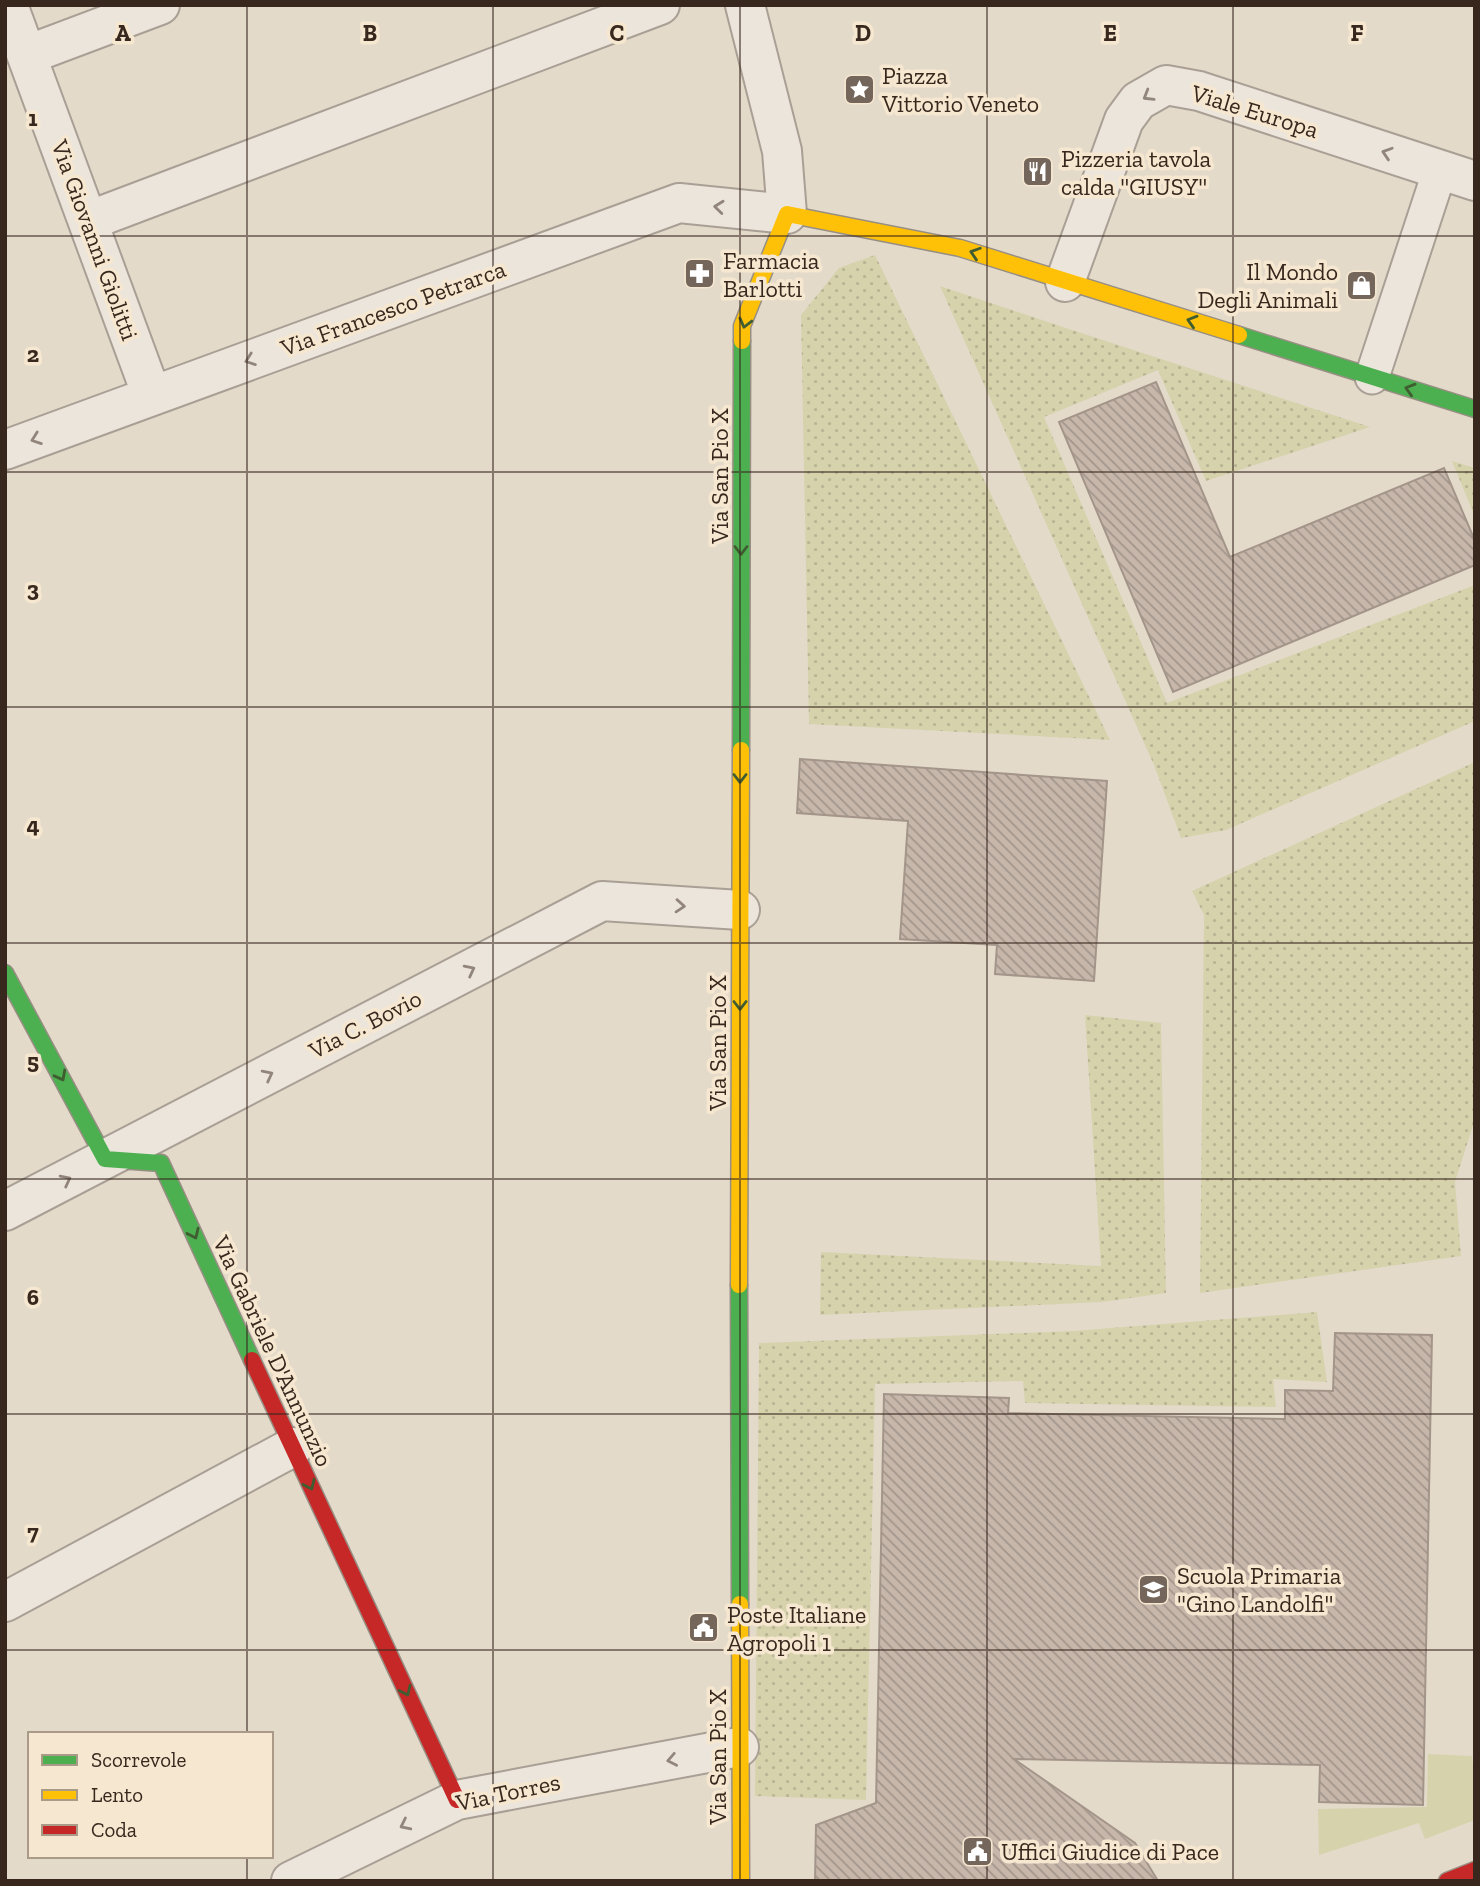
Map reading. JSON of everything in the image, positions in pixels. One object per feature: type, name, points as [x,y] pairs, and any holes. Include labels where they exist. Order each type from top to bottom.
[{"type":"main road","points":[[787,214],[960,248],[1475,409]]},
{"type":"main road","name":"Via San Pio X","points":[[741,1881],[742,326],[787,214]]},
{"type":"main road","points":[[5,973],[105,1159]]},
{"type":"main road","name":"Via Gabriele D'Annunzio","points":[[105,1159],[161,1163],[457,1800]]},
{"type":"main road","points":[[1447,1881],[1475,1870]]},
{"type":"street","name":"Via Giovanni Giolitti","points":[[8,5],[152,396]]},
{"type":"street","points":[[27,55],[160,5]]},
{"type":"street","points":[[88,221],[660,5]]},
{"type":"street","points":[[745,5],[782,151],[787,214]]},
{"type":"street","name":"Viale Europa","points":[[1065,282],[1124,120],[1138,101],[1166,85],[1199,91],[1458,176]]},
{"type":"street","name":"Via Francesco Petrarca","points":[[5,450],[679,203],[787,214]]},
{"type":"street","name":"Via C. Bovio","points":[[5,1211],[602,901],[740,910]]},
{"type":"street","points":[[5,1602],[293,1447]]},
{"type":"street","name":"Via Torres","points":[[291,1881],[457,1800],[740,1747]]},
{"type":"lane","name":"Viale Europa","points":[[1372,377],[1458,176]]},
{"type":"shaded area","points":[[875,255],[1110,740],[809,724],[801,315],[839,268]]},
{"type":"shaded area","points":[[940,286],[1370,427],[1206,481],[1158,370],[1044,417],[1167,703],[1475,585],[1475,721],[1226,830],[1181,838],[1154,765]]},
{"type":"shaded area","points":[[1452,461],[1475,468],[1475,517]]},
{"type":"shaded area","points":[[1475,762],[1475,1119],[1455,1182],[1461,1256],[1200,1293],[1204,915],[1192,891]]},
{"type":"shaded area","points":[[1085,1015],[1161,1023],[1166,1293],[1102,1302],[820,1315],[821,1252],[1101,1266]]},
{"type":"shaded area","points":[[1317,1312],[1327,1382],[1273,1379],[1276,1407],[1025,1403],[1023,1381],[875,1384],[866,1800],[755,1796],[759,1343],[1073,1331]]},
{"type":"shaded area","points":[[1428,1754],[1472,1756],[1475,1820],[1425,1839],[1419,1823],[1319,1855],[1318,1809],[1427,1807]]},
{"type":"building","points":[[1156,382],[1230,557],[1444,468],[1475,541],[1475,565],[1173,692],[1059,422]]},
{"type":"building","points":[[800,759],[1107,781],[1094,981],[995,974],[997,945],[900,939],[908,821],[797,813]]},
{"type":"building","name":"Scuola Primaria \"Gino Landolfi\"","points":[[1335,1333],[1432,1335],[1423,1805],[1319,1802],[1320,1765],[1014,1759],[1135,1843],[1158,1881],[815,1881],[816,1825],[876,1803],[884,1394],[1009,1398],[1008,1413],[1285,1419],[1285,1390],[1333,1391]]},
{"type":"traffic: fast","points":[[1239,335],[1475,409]]},
{"type":"traffic: fast","points":[[741,750],[742,341]]},
{"type":"traffic: fast","points":[[5,973],[105,1159],[161,1163],[252,1360]]},
{"type":"traffic: fast","points":[[739,1285],[740,1604]]},
{"type":"traffic: slow","points":[[742,341],[742,326],[787,214],[960,248],[1239,335]]},
{"type":"traffic: slow","points":[[739,1285],[741,750]]},
{"type":"traffic: slow","points":[[740,1604],[741,1881]]},
{"type":"traffic: jam","points":[[252,1360],[457,1800]]},
{"type":"traffic: jam","points":[[1447,1881],[1475,1870]]},
{"type":"place","name":"Piazza Vittorio Veneto","points":[[859,89]]},
{"type":"place","name":"Pizzeria tavola calda \"GIUSY\"","points":[[1038,172]]},
{"type":"place","name":"Farmacia Barlotti","points":[[700,274]]},
{"type":"place","name":"Il Mondo Degli Animali","points":[[1361,285]]},
{"type":"place","name":"Scuola Primaria \"Gino Landolfi\"","points":[[1154,1589]]},
{"type":"place","name":"Poste Italiane Agropoli 1","points":[[704,1628]]},
{"type":"place","name":"Uffici Giudice di Pace","points":[[978,1851]]}]
